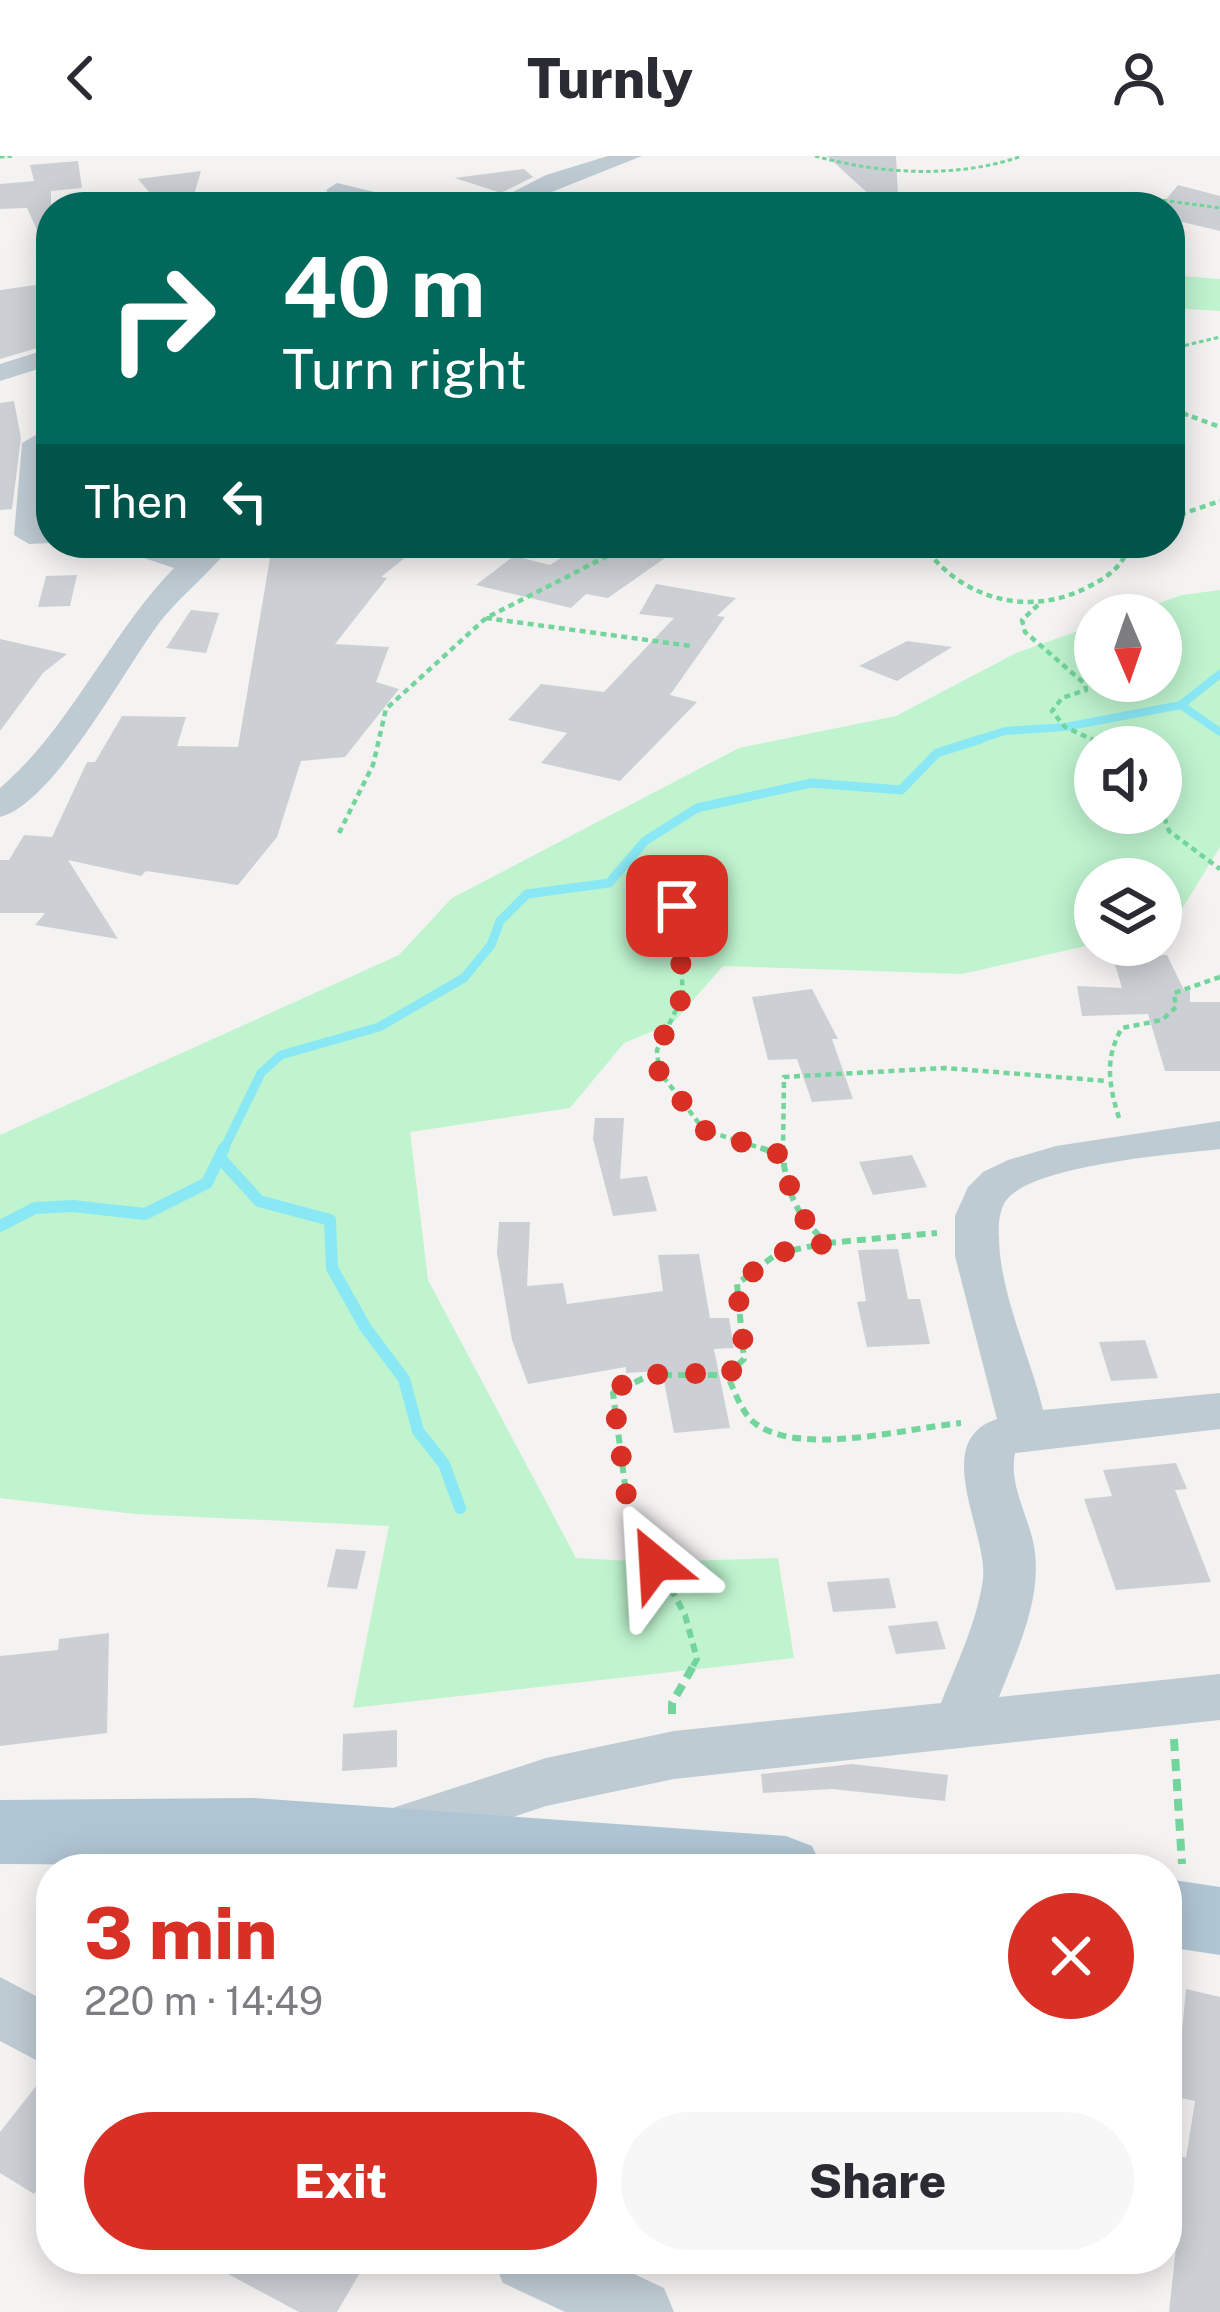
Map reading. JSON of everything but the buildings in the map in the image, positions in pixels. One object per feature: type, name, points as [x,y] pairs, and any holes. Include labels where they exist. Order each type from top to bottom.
[{"type":"main road","points":[[0,1832],[254,1830],[563,1854]]},
{"type":"street","points":[[528,192],[631,156]]},
{"type":"street","points":[[337,190],[345,192]]},
{"type":"street","points":[[0,373],[36,361]]},
{"type":"street","points":[[3,445],[36,443]]},
{"type":"street","points":[[36,492],[29,536],[36,535]]},
{"type":"street","points":[[0,806],[54,756],[121,652],[203,558]]},
{"type":"street","points":[[1021,1419],[976,1230],[985,1195],[1009,1174],[1128,1144],[1220,1136]]},
{"type":"street","points":[[962,1721],[1010,1588],[1010,1551],[990,1472],[991,1448],[1021,1419],[1220,1411]]},
{"type":"street","points":[[369,1841],[546,1782],[674,1755],[1196,1699]]},
{"type":"street","points":[[0,2006],[36,2029]]},
{"type":"street","points":[[559,2274],[640,2312]]},
{"type":"path","points":[[0,157],[14,156]]},
{"type":"path","points":[[815,156],[874,166],[967,169],[999,166],[1022,156]]},
{"type":"path","points":[[1185,203],[1220,208]]},
{"type":"path","points":[[1185,345],[1220,337]]},
{"type":"path","points":[[1185,414],[1220,427]]},
{"type":"path","points":[[1185,513],[1220,501]]},
{"type":"path","points":[[339,833],[373,765],[386,709],[486,618],[611,558]]},
{"type":"path","points":[[929,558],[961,584],[1022,603],[1067,598],[1111,574],[1126,558]]},
{"type":"path","points":[[1041,603],[1022,620],[1025,632],[1086,690],[1062,698],[1052,711],[1074,731]]},
{"type":"path","points":[[486,618],[691,646]]},
{"type":"path","points":[[1173,834],[1220,869]]},
{"type":"path","points":[[677,906],[683,995],[657,1050],[659,1071],[704,1130],[785,1156]]},
{"type":"path","points":[[1128,1144],[1107,1081],[1111,1044],[1122,1028],[1162,1020],[1176,1007],[1174,993],[1220,976]]},
{"type":"path","points":[[827,1243],[800,1218],[789,1190],[784,1077],[862,1066],[976,1065],[1107,1081]]},
{"type":"path","points":[[672,1703],[697,1659],[685,1616],[628,1508],[613,1393],[635,1379],[727,1375],[745,1359],[737,1284],[778,1253],[827,1243],[976,1230]]},
{"type":"path","points":[[727,1375],[751,1421],[784,1438],[830,1439],[1021,1419]]},
{"type":"path","points":[[1191,1916],[1196,1699]]},
{"type":"green space","points":[[1185,276],[1220,279],[1220,311],[1185,309]]},
{"type":"green space","points":[[1220,590],[1220,847],[1182,909],[1182,858],[1074,858],[1074,949],[962,974],[723,966],[673,1023],[624,1043],[570,1108],[410,1132],[428,1280],[576,1558],[650,1562],[778,1558],[794,1658],[353,1708],[389,1526],[135,1514],[0,1498],[0,1135],[399,955],[452,898],[739,748],[896,716],[1016,653],[1074,632],[1074,702],[1182,702],[1182,595]]},
{"type":"waterway","points":[[1181,705],[1220,674]]},
{"type":"waterway","points":[[971,742],[1005,731],[1065,727],[1181,705]]},
{"type":"waterway","points":[[1181,705],[1220,732]]},
{"type":"waterway","points":[[223,1151],[261,1073],[281,1055],[379,1027],[464,978],[491,945],[500,921],[527,894],[609,883],[645,841],[697,808],[811,783],[901,790],[937,753],[981,739]]},
{"type":"waterway","points":[[0,1226],[35,1208],[73,1206],[145,1214],[207,1183],[224,1148]]},
{"type":"waterway","points":[[221,1159],[259,1201],[330,1220],[332,1268],[365,1327],[404,1379],[418,1431],[444,1464],[460,1508]]},
{"type":"route","points":[[655,1563],[628,1508],[613,1393],[635,1379],[727,1375],[745,1359],[737,1284],[778,1253],[827,1243],[800,1218],[789,1190],[785,1156],[704,1130],[659,1071],[657,1050],[683,995],[677,906]]}]
